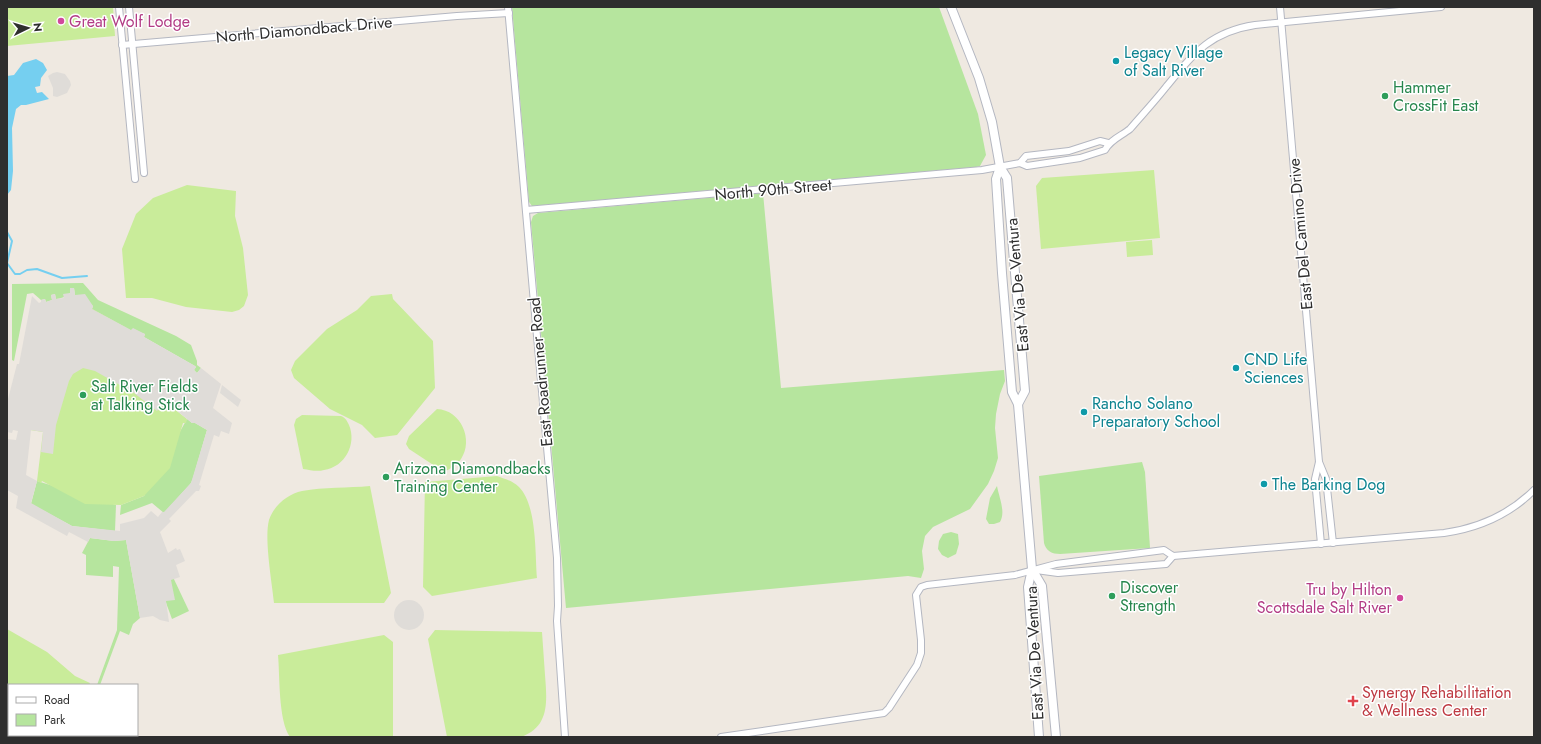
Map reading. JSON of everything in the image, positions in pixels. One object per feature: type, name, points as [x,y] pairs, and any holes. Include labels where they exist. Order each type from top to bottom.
[{"type":"main road","name":"East Via De Ventura","points":[[951,7],[979,78],[992,122],[1000,167],[1007,178],[1025,391],[1018,404]]},
{"type":"main road","name":"East Via De Ventura","points":[[1000,167],[996,179],[1002,273],[1012,392],[1018,404],[1032,569],[1028,587],[1039,737]]},
{"type":"main road","name":"East Via De Ventura","points":[[1032,569],[1042,586],[1056,737]]},
{"type":"street","points":[[119,7],[135,179]]},
{"type":"street","points":[[129,7],[144,173]]},
{"type":"street","name":"East Del Camino Drive","points":[[1280,7],[1319,462],[1315,480],[1327,543]]},
{"type":"street","name":"North 90th Street","points":[[526,210],[982,170],[1020,163],[1027,166],[1080,158],[1105,150],[1108,143],[1122,136],[1130,129],[1195,53],[1209,42],[1229,31],[1244,27],[1441,7]]},
{"type":"street","name":"North Diamondback Drive","points":[[122,45],[457,16],[509,10]]},
{"type":"street","name":"East Roadrunner Road","points":[[509,10],[557,558],[557,621],[565,737]]},
{"type":"street","name":"North 90th Street","points":[[1020,163],[1026,156],[1069,151],[1100,141],[1108,143]]},
{"type":"street","name":"East Del Camino Drive","points":[[1319,462],[1326,479],[1327,543]]},
{"type":"street","points":[[722,737],[884,713],[918,665],[921,653],[921,640],[916,595],[921,587],[932,584],[1015,575],[1032,569],[1056,564],[1164,550],[1173,556],[1444,533],[1464,530],[1486,523],[1500,516],[1534,490]]},
{"type":"street","points":[[1032,569],[1058,573],[1166,564],[1173,556]]},
{"type":"green space","name":"Great Wolf Lodge","points":[[7,7],[113,7],[115,36],[7,46]]},
{"type":"green space","points":[[512,7],[939,7],[978,114],[986,155],[980,166],[976,167],[532,206],[529,202]]},
{"type":"green space","points":[[1154,170],[1160,238],[1041,249],[1036,186],[1042,178]]},
{"type":"green space","points":[[187,185],[236,191],[235,216],[243,248],[248,295],[244,306],[239,310],[232,312],[186,307],[152,298],[126,298],[122,249],[136,214],[153,198]]},
{"type":"green space","points":[[763,193],[781,388],[1004,370],[1005,381],[1000,394],[995,428],[998,458],[988,484],[970,509],[933,527],[925,536],[922,551],[924,569],[921,578],[908,576],[566,608],[531,222],[533,216],[538,213]]},
{"type":"green space","points":[[1152,240],[1153,255],[1127,257],[1126,242]]},
{"type":"green space","points":[[83,283],[98,300],[176,336],[191,345],[197,365],[201,368],[197,373],[194,370],[196,367],[195,366],[144,337],[145,334],[132,331],[92,309],[93,306],[75,295],[74,288],[62,298],[56,299],[55,294],[51,295],[52,300],[46,302],[45,299],[41,300],[33,293],[27,294],[14,361],[12,360],[12,284]]},
{"type":"green space","points":[[392,294],[393,299],[433,341],[435,388],[397,435],[375,438],[362,425],[330,409],[294,378],[291,370],[295,361],[327,329],[357,310],[371,296]]},
{"type":"green space","name":"Salt River Fields at Talking Stick","points":[[87,306],[132,331],[150,390],[187,419],[186,423],[183,423],[170,468],[144,496],[121,505],[85,504],[42,481],[41,483],[37,481],[43,432],[11,427],[7,403],[45,310]]},
{"type":"green space","points":[[437,409],[453,415],[459,420],[463,427],[466,443],[465,451],[461,459],[444,472],[409,449],[406,444],[409,436]]},
{"type":"green space","points":[[302,415],[341,416],[346,420],[351,432],[350,447],[347,454],[338,464],[321,471],[303,469],[294,425],[296,419]]},
{"type":"green space","points":[[187,419],[207,430],[191,483],[164,513],[152,503],[120,515],[121,505],[144,496]]},
{"type":"green space","points":[[1142,462],[1145,472],[1150,548],[1060,554],[1052,553],[1048,550],[1044,543],[1039,476]]},
{"type":"green space","points":[[497,476],[517,485],[525,495],[529,505],[534,530],[537,578],[432,596],[423,587],[425,482]]},
{"type":"green space","points":[[37,481],[116,505],[115,531],[72,526],[31,504]]},
{"type":"green space","points":[[370,486],[391,593],[384,603],[274,603],[267,538],[269,520],[278,505],[297,492]]},
{"type":"green space","points":[[997,486],[1002,504],[1002,518],[1000,522],[989,524],[986,519],[990,498]]},
{"type":"green space","points":[[951,532],[958,534],[959,544],[956,554],[948,558],[942,555],[938,549],[939,541],[943,534]]},
{"type":"green space","points":[[90,538],[114,541],[126,540],[140,618],[133,624],[129,635],[120,631],[100,684],[97,684],[117,630],[119,567],[113,566],[113,577],[86,575],[86,555],[82,553]]},
{"type":"green space","points":[[172,575],[189,611],[172,619],[158,581]]},
{"type":"green space","points":[[7,629],[47,652],[75,676],[90,683],[8,684],[8,736],[71,737],[7,737]]},
{"type":"green space","points":[[435,630],[542,632],[546,703],[542,720],[537,727],[530,733],[521,737],[447,737],[428,639]]},
{"type":"green space","points":[[384,635],[393,642],[393,737],[290,737],[283,720],[281,709],[278,655]]},
{"type":"shaded area","points":[[57,72],[65,74],[71,85],[67,93],[57,97],[53,96],[53,88],[48,76]]},
{"type":"shaded area","points":[[70,288],[74,288],[75,295],[85,294],[93,306],[92,309],[131,330],[133,328],[145,334],[144,337],[195,366],[196,367],[194,370],[197,373],[201,368],[221,384],[213,408],[232,423],[229,434],[221,431],[219,437],[214,435],[199,485],[201,486],[199,491],[196,491],[169,519],[171,521],[160,532],[168,553],[176,548],[177,550],[180,549],[185,561],[176,565],[180,577],[171,580],[175,600],[166,601],[169,622],[160,620],[153,616],[140,618],[126,540],[114,541],[90,538],[88,542],[69,532],[67,536],[16,508],[18,496],[7,490],[7,439],[16,440],[18,431],[13,430],[12,433],[7,432],[7,403],[17,364],[19,364],[32,296],[39,303],[41,300],[45,299],[46,302],[52,300],[51,295],[55,294],[56,299],[64,298],[63,294],[70,293]],"holes":[[[83,368],[95,371],[134,393],[157,411],[165,401],[192,423],[195,423],[207,430],[191,483],[158,517],[151,511],[144,518],[120,524],[120,531],[72,526],[31,503],[37,481],[26,475],[31,430],[43,432],[41,452],[53,454],[56,425],[69,381],[73,374]]]},
{"type":"shaded area","points":[[222,385],[241,400],[238,407],[220,393]]},
{"type":"shaded area","points":[[409,600],[420,604],[424,615],[420,626],[409,630],[398,626],[394,615],[398,604]]},
{"type":"water","points":[[36,59],[43,63],[47,70],[41,78],[40,86],[35,87],[37,93],[42,92],[49,99],[21,105],[16,109],[12,128],[13,171],[11,190],[7,195],[7,76],[14,75],[23,63]]},
{"type":"waterway","points":[[7,232],[12,241],[7,263],[15,274],[20,274],[27,270],[37,269],[62,278],[87,276]]},
{"type":"place","name":"Great Wolf Lodge","points":[[61,21]]},
{"type":"place","name":"Legacy Village of Salt River","points":[[1116,61]]},
{"type":"place","name":"Hammer CrossFit East","points":[[1385,96]]},
{"type":"place","name":"CND Life Sciences","points":[[1236,368]]},
{"type":"place","name":"Salt River Fields at Talking Stick","points":[[83,395]]},
{"type":"place","name":"Rancho Solano Preparatory School","points":[[1084,412]]},
{"type":"place","name":"Arizona Diamondbacks Training Center","points":[[386,477]]},
{"type":"place","name":"The Barking Dog","points":[[1264,484]]},
{"type":"place","name":"Discover Strength","points":[[1112,596]]},
{"type":"place","name":"Tru by Hilton Scottsdale Salt River","points":[[1400,598]]},
{"type":"place","name":"Synergy Rehabilitation & Wellness Center","points":[[1353,701]]}]
